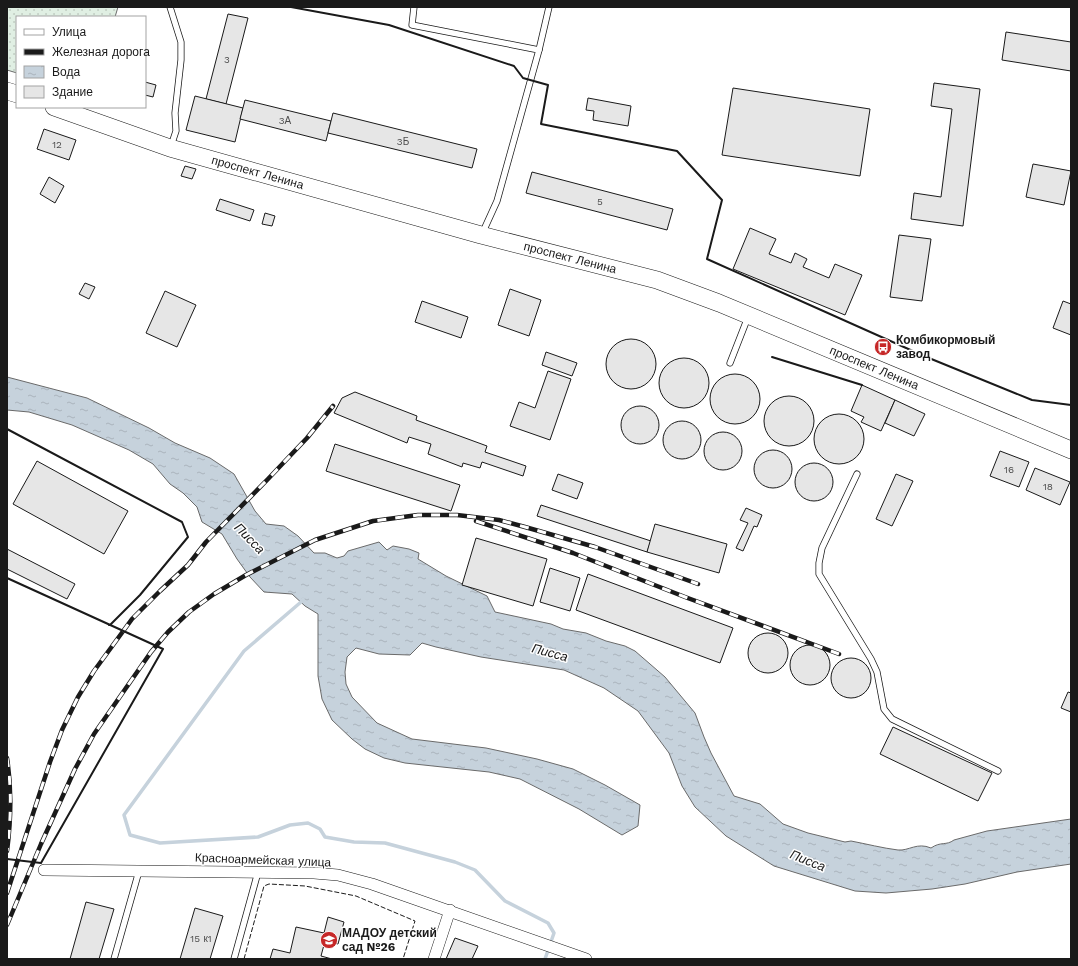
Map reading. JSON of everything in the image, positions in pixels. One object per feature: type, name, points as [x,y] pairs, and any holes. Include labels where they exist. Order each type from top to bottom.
[{"type":"main road","name":"проспект Ленина","points":[[57,108],[170,148],[482,235],[657,280],[748,315],[1071,450]]},
{"type":"street","name":"Красноармейская улица","points":[[44,870],[314,873],[338,876],[372,884],[450,910],[586,959]]},
{"type":"street","points":[[434,959],[450,910]]},
{"type":"lane","points":[[170,7],[181,42],[181,60],[175,113],[176,131],[170,148]]},
{"type":"lane","points":[[414,7],[412,25],[539,50]]},
{"type":"lane","points":[[482,235],[497,201],[539,50],[549,7]]},
{"type":"lane","points":[[730,363],[748,315]]},
{"type":"lane","points":[[857,474],[822,548],[818,563],[819,574],[872,659],[877,672],[884,709],[892,719],[998,771]]},
{"type":"lane","points":[[114,959],[139,871]]},
{"type":"lane","points":[[234,959],[258,872]]},
{"type":"green space","points":[[7,7],[118,7],[115,16],[16,16],[16,73],[7,70]]},
{"type":"water","name":"Писса","points":[[7,377],[87,398],[149,428],[175,443],[210,458],[234,474],[255,511],[266,524],[284,526],[298,536],[314,553],[325,553],[337,558],[344,556],[348,551],[379,542],[387,550],[393,546],[409,549],[419,553],[418,559],[446,576],[487,596],[495,612],[551,624],[563,629],[586,633],[606,641],[625,646],[635,651],[665,677],[695,713],[711,753],[734,796],[760,804],[783,824],[808,833],[845,842],[851,841],[902,850],[917,846],[926,846],[931,848],[987,831],[1071,819],[1071,864],[1017,872],[965,884],[932,889],[886,893],[855,891],[774,866],[726,836],[695,807],[682,786],[669,753],[638,711],[604,688],[564,670],[481,657],[422,643],[410,655],[379,654],[356,648],[347,657],[345,672],[346,684],[352,697],[377,723],[412,739],[486,748],[537,759],[573,769],[640,805],[638,826],[622,835],[579,809],[520,779],[489,772],[405,763],[384,758],[365,749],[332,720],[322,699],[318,676],[318,614],[305,606],[292,594],[264,592],[250,577],[222,534],[202,522],[197,507],[183,493],[170,484],[153,464],[129,450],[72,425],[29,412],[7,410]]},
{"type":"building","points":[[228,14],[248,18],[226,104],[206,99]]},
{"type":"building","points":[[1006,32],[1071,42],[1071,71],[1002,60]]},
{"type":"building","points":[[146,82],[156,85],[153,97],[146,95]]},
{"type":"building","points":[[934,83],[980,89],[963,226],[911,219],[914,193],[941,197],[952,109],[931,106]]},
{"type":"building","points":[[733,88],[870,109],[860,176],[722,155]]},
{"type":"building","points":[[195,96],[243,108],[235,142],[186,130]]},
{"type":"building","points":[[588,98],[631,106],[628,126],[593,120],[594,111],[586,110]]},
{"type":"building","points":[[245,100],[331,121],[326,141],[240,119]]},
{"type":"building","points":[[333,113],[477,149],[472,168],[328,133]]},
{"type":"building","points":[[44,129],[76,140],[69,160],[37,149]]},
{"type":"building","points":[[1033,164],[1071,171],[1064,205],[1026,197]]},
{"type":"building","points":[[185,166],[196,169],[192,179],[181,176]]},
{"type":"building","points":[[532,172],[673,209],[667,230],[526,193]]},
{"type":"building","points":[[49,177],[64,186],[55,203],[40,194]]},
{"type":"building","points":[[220,199],[254,210],[250,221],[216,210]]},
{"type":"building","points":[[265,213],[275,216],[272,226],[262,224]]},
{"type":"building","points":[[750,228],[776,239],[769,254],[791,263],[795,253],[807,259],[803,267],[829,278],[835,264],[862,275],[845,315],[733,269]]},
{"type":"building","points":[[899,235],[931,239],[922,301],[890,297]]},
{"type":"building","points":[[85,283],[95,287],[89,299],[79,294]]},
{"type":"building","points":[[510,289],[541,300],[529,336],[498,325]]},
{"type":"building","points":[[165,291],[196,305],[177,347],[146,333]]},
{"type":"building","points":[[422,301],[468,317],[461,338],[415,322]]},
{"type":"building","points":[[1063,301],[1071,304],[1071,335],[1053,328]]},
{"type":"building","points":[[626,339],[636,339],[649,346],[656,359],[656,369],[649,382],[636,389],[626,389],[617,385],[610,378],[606,369],[606,359],[610,350],[617,343]]},
{"type":"building","points":[[546,352],[577,363],[572,376],[542,365]]},
{"type":"building","points":[[679,358],[689,358],[702,365],[709,378],[709,388],[702,401],[689,408],[679,408],[670,404],[663,397],[659,388],[659,378],[663,369],[670,362]]},
{"type":"building","points":[[548,371],[571,379],[550,440],[510,426],[519,402],[535,408]]},
{"type":"building","points":[[730,374],[740,374],[753,381],[760,394],[760,404],[753,417],[740,424],[730,424],[721,420],[714,413],[710,404],[710,394],[714,385],[721,378]]},
{"type":"building","points":[[862,385],[895,400],[881,431],[861,422],[864,417],[851,411]]},
{"type":"building","points":[[355,392],[417,416],[416,420],[487,446],[485,452],[526,466],[523,476],[482,462],[480,468],[463,463],[462,467],[428,454],[431,444],[409,437],[407,443],[334,413],[342,398]]},
{"type":"building","points":[[784,396],[794,396],[807,403],[814,416],[814,426],[807,439],[794,446],[784,446],[775,442],[768,435],[764,426],[764,416],[768,407],[775,400]]},
{"type":"building","points":[[895,400],[925,414],[914,436],[885,423]]},
{"type":"building","points":[[636,406],[644,406],[654,411],[658,418],[658,432],[654,439],[644,444],[636,444],[626,439],[624,436],[621,429],[621,421],[626,411],[629,409]]},
{"type":"building","points":[[834,414],[844,414],[857,421],[864,434],[864,444],[857,457],[844,464],[834,464],[825,460],[818,453],[814,444],[814,434],[818,425],[825,418]]},
{"type":"building","points":[[678,421],[686,421],[696,426],[700,433],[700,447],[696,454],[686,459],[678,459],[668,454],[666,451],[663,444],[663,436],[668,426],[671,424]]},
{"type":"building","points":[[719,432],[727,432],[737,437],[741,444],[741,458],[737,465],[727,470],[719,470],[709,465],[707,462],[704,455],[704,447],[709,437],[712,435]]},
{"type":"building","points":[[335,444],[460,485],[451,511],[326,471]]},
{"type":"building","points":[[769,450],[777,450],[787,455],[791,462],[791,476],[787,483],[777,488],[769,488],[759,483],[757,480],[754,473],[754,465],[759,455],[762,453]]},
{"type":"building","points":[[1000,451],[1029,462],[1019,487],[990,476]]},
{"type":"building","points":[[37,461],[128,511],[104,554],[13,504]]},
{"type":"building","points":[[810,463],[818,463],[828,468],[832,475],[832,489],[828,496],[818,501],[810,501],[800,496],[798,493],[795,486],[795,478],[800,468],[803,466]]},
{"type":"building","points":[[1035,468],[1070,482],[1060,505],[1026,490]]},
{"type":"building","points":[[558,474],[583,483],[577,499],[552,490]]},
{"type":"building","points":[[896,474],[913,481],[892,526],[876,519]]},
{"type":"building","points":[[541,505],[651,541],[647,552],[537,516]]},
{"type":"building","points":[[746,508],[762,515],[757,527],[754,526],[743,551],[736,548],[748,523],[740,520]]},
{"type":"building","points":[[655,524],[727,544],[719,573],[647,552]]},
{"type":"building","points":[[476,538],[547,559],[533,606],[462,585]]},
{"type":"building","points":[[7,549],[75,584],[67,599],[7,569]]},
{"type":"building","points":[[550,568],[580,578],[570,611],[540,602]]},
{"type":"building","points":[[588,574],[733,628],[720,663],[576,610]]},
{"type":"building","points":[[768,633],[779,636],[785,642],[788,653],[785,664],[779,670],[768,673],[757,670],[751,664],[748,653],[751,642],[757,636]]},
{"type":"building","points":[[810,645],[821,648],[827,654],[830,665],[827,676],[821,682],[810,685],[799,682],[793,676],[790,665],[793,654],[799,648]]},
{"type":"building","points":[[851,658],[862,661],[868,667],[871,678],[868,689],[862,695],[851,698],[840,695],[834,689],[831,678],[834,667],[840,661]]},
{"type":"building","points":[[1068,692],[1071,693],[1071,712],[1061,708]]},
{"type":"building","points":[[893,727],[992,773],[978,801],[880,754]]},
{"type":"building","points":[[86,902],[114,909],[99,959],[70,959]]},
{"type":"building","points":[[195,908],[223,916],[210,959],[180,959]]},
{"type":"building","points":[[328,917],[344,922],[338,944],[325,941],[321,956],[332,959],[270,959],[273,949],[290,953],[296,927],[324,933]]},
{"type":"building","points":[[455,938],[478,946],[472,959],[446,959]]},
{"type":"waterway","points":[[303,599],[244,651],[124,815],[130,835],[160,843],[258,837],[290,825],[308,823],[320,829],[325,837],[354,842],[385,843],[455,862],[475,870],[505,901],[548,923],[554,933],[545,959]]},
{"type":"railway","points":[[7,893],[62,730],[78,697],[94,671],[132,619],[188,565],[206,542],[307,438],[333,406]]},
{"type":"railway","points":[[7,925],[75,769],[94,734],[151,652],[168,632],[189,612],[214,594],[246,575],[315,540],[373,521],[418,515],[457,515],[499,520],[595,547],[698,584]]},
{"type":"railway","points":[[476,521],[573,553],[685,597],[839,654]]},
{"type":"railway","points":[[7,758],[10,781],[7,851]]},
{"type":"fence","points":[[244,959],[264,886],[269,884],[305,886],[356,896],[415,921],[403,959]]},
{"type":"wall","points":[[291,7],[389,25],[514,66],[523,78],[548,85],[541,124],[677,151],[722,200],[707,259],[924,356],[1032,400],[1071,405]]},
{"type":"wall","points":[[772,357],[862,385]]},
{"type":"wall","points":[[7,429],[182,522],[188,537],[140,595],[109,625]]},
{"type":"wall","points":[[7,578],[163,649],[41,863],[7,859]]},
{"type":"place","name":"Комбикормовый завод","points":[[883,347]]},
{"type":"place","name":"МАДОУ детский сад №26","points":[[329,940]]}]
